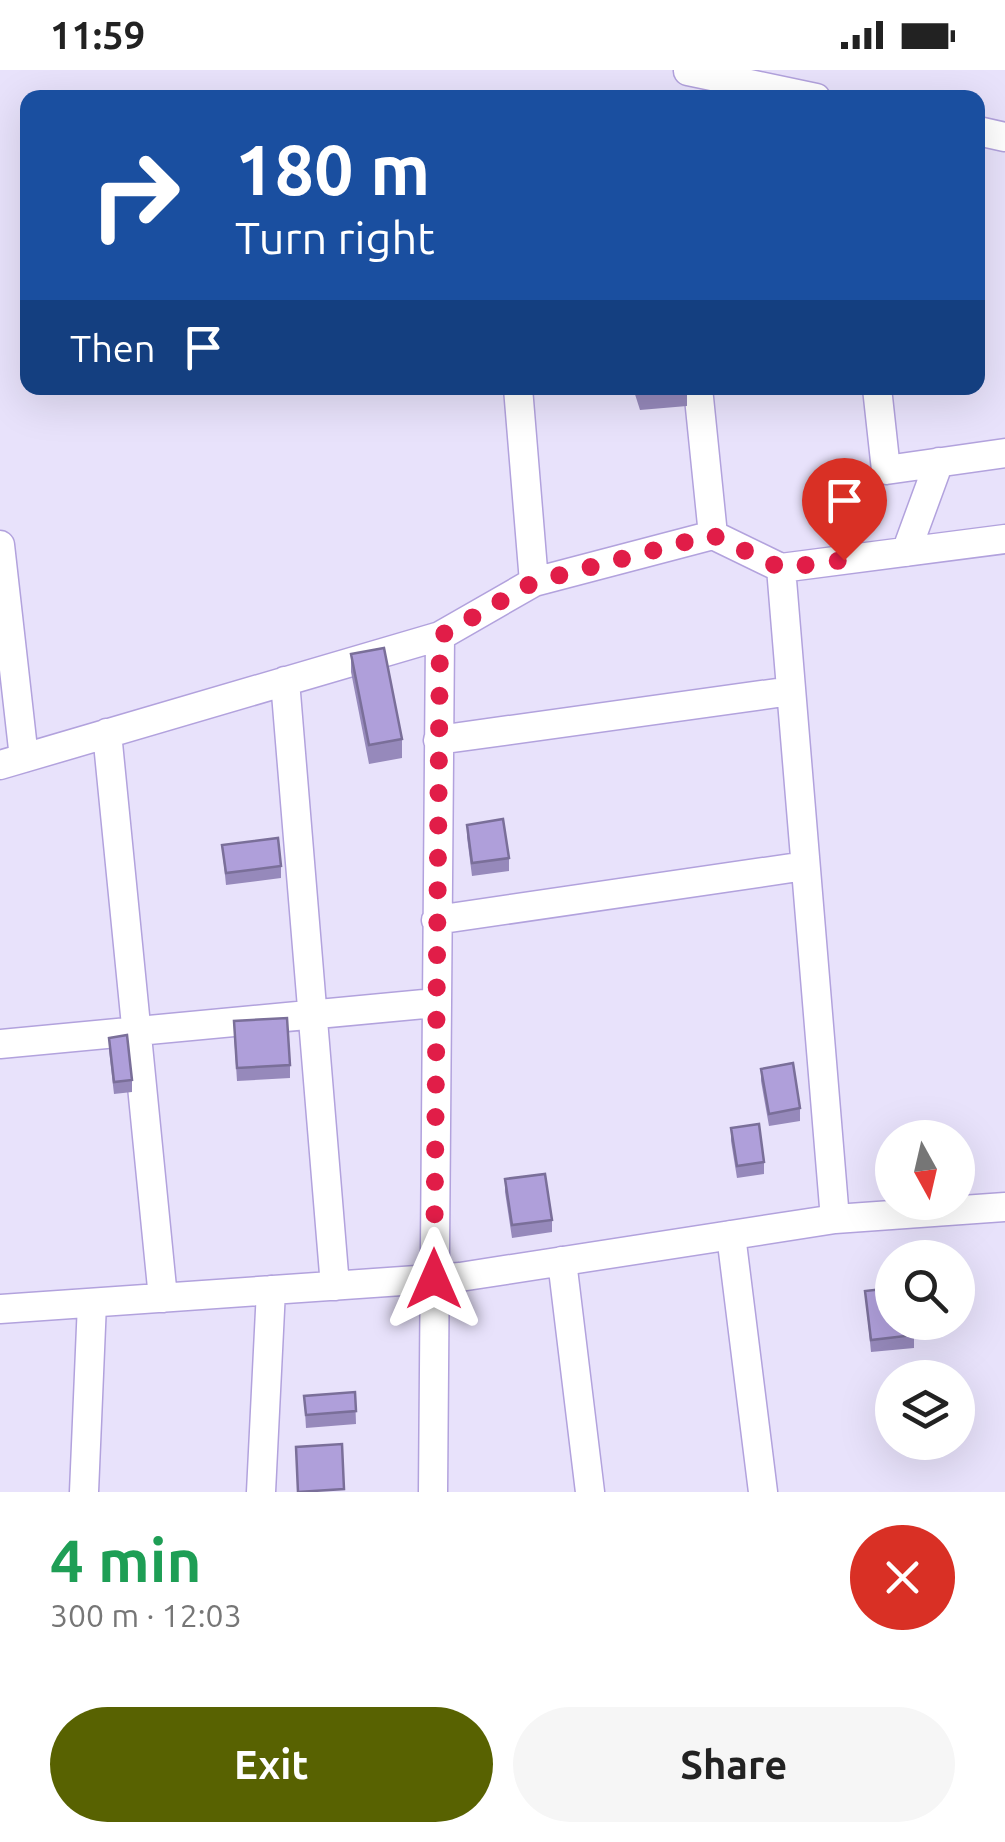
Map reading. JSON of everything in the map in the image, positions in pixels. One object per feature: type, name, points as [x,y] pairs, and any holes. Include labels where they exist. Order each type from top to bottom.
[{"type":"street","points":[[688,71],[778,90]]},
{"type":"street","points":[[519,395],[534,582]]},
{"type":"street","points":[[699,395],[712,535]]},
{"type":"street","points":[[877,395],[886,470],[1005,453]]},
{"type":"street","points":[[906,552],[940,462]]},
{"type":"street","points":[[0,546],[12,761],[440,636],[534,582],[712,535],[781,568],[1005,539]]},
{"type":"street","points":[[781,568],[835,1219]]},
{"type":"street","points":[[432,1492],[440,636]]},
{"type":"street","points":[[286,681],[336,1286]]},
{"type":"street","points":[[438,740],[791,691]]},
{"type":"street","points":[[107,733],[163,1298]]},
{"type":"street","points":[[436,920],[806,866]]},
{"type":"street","points":[[0,1044],[434,1003]]},
{"type":"street","points":[[0,1309],[434,1279],[835,1219],[1005,1207]]},
{"type":"street","points":[[732,1236],[763,1492]]},
{"type":"street","points":[[562,1261],[590,1492]]},
{"type":"street","points":[[262,1492],[271,1290]]},
{"type":"street","points":[[84,1492],[92,1303]]},
{"type":"building","points":[[384,648],[402,739],[369,745],[351,654]]},
{"type":"building","points":[[503,819],[509,858],[472,863],[467,825]]},
{"type":"building","points":[[278,838],[281,866],[226,873],[222,845]]},
{"type":"building","points":[[287,1018],[290,1065],[237,1068],[234,1021]]},
{"type":"building","points":[[127,1035],[132,1080],[114,1082],[109,1038]]},
{"type":"building","points":[[793,1063],[800,1108],[769,1114],[761,1069]]},
{"type":"building","points":[[759,1124],[764,1162],[737,1166],[731,1128]]},
{"type":"building","points":[[545,1174],[552,1220],[512,1225],[505,1179]]},
{"type":"building","points":[[875,1290],[875,1340],[871,1340],[865,1291]]},
{"type":"building","points":[[355,1392],[356,1411],[306,1415],[304,1396]]},
{"type":"building","points":[[342,1444],[344,1489],[298,1492],[296,1447]]},
{"type":"route","points":[[434,1279],[440,636],[534,582],[712,535],[781,568],[844,560]]}]
